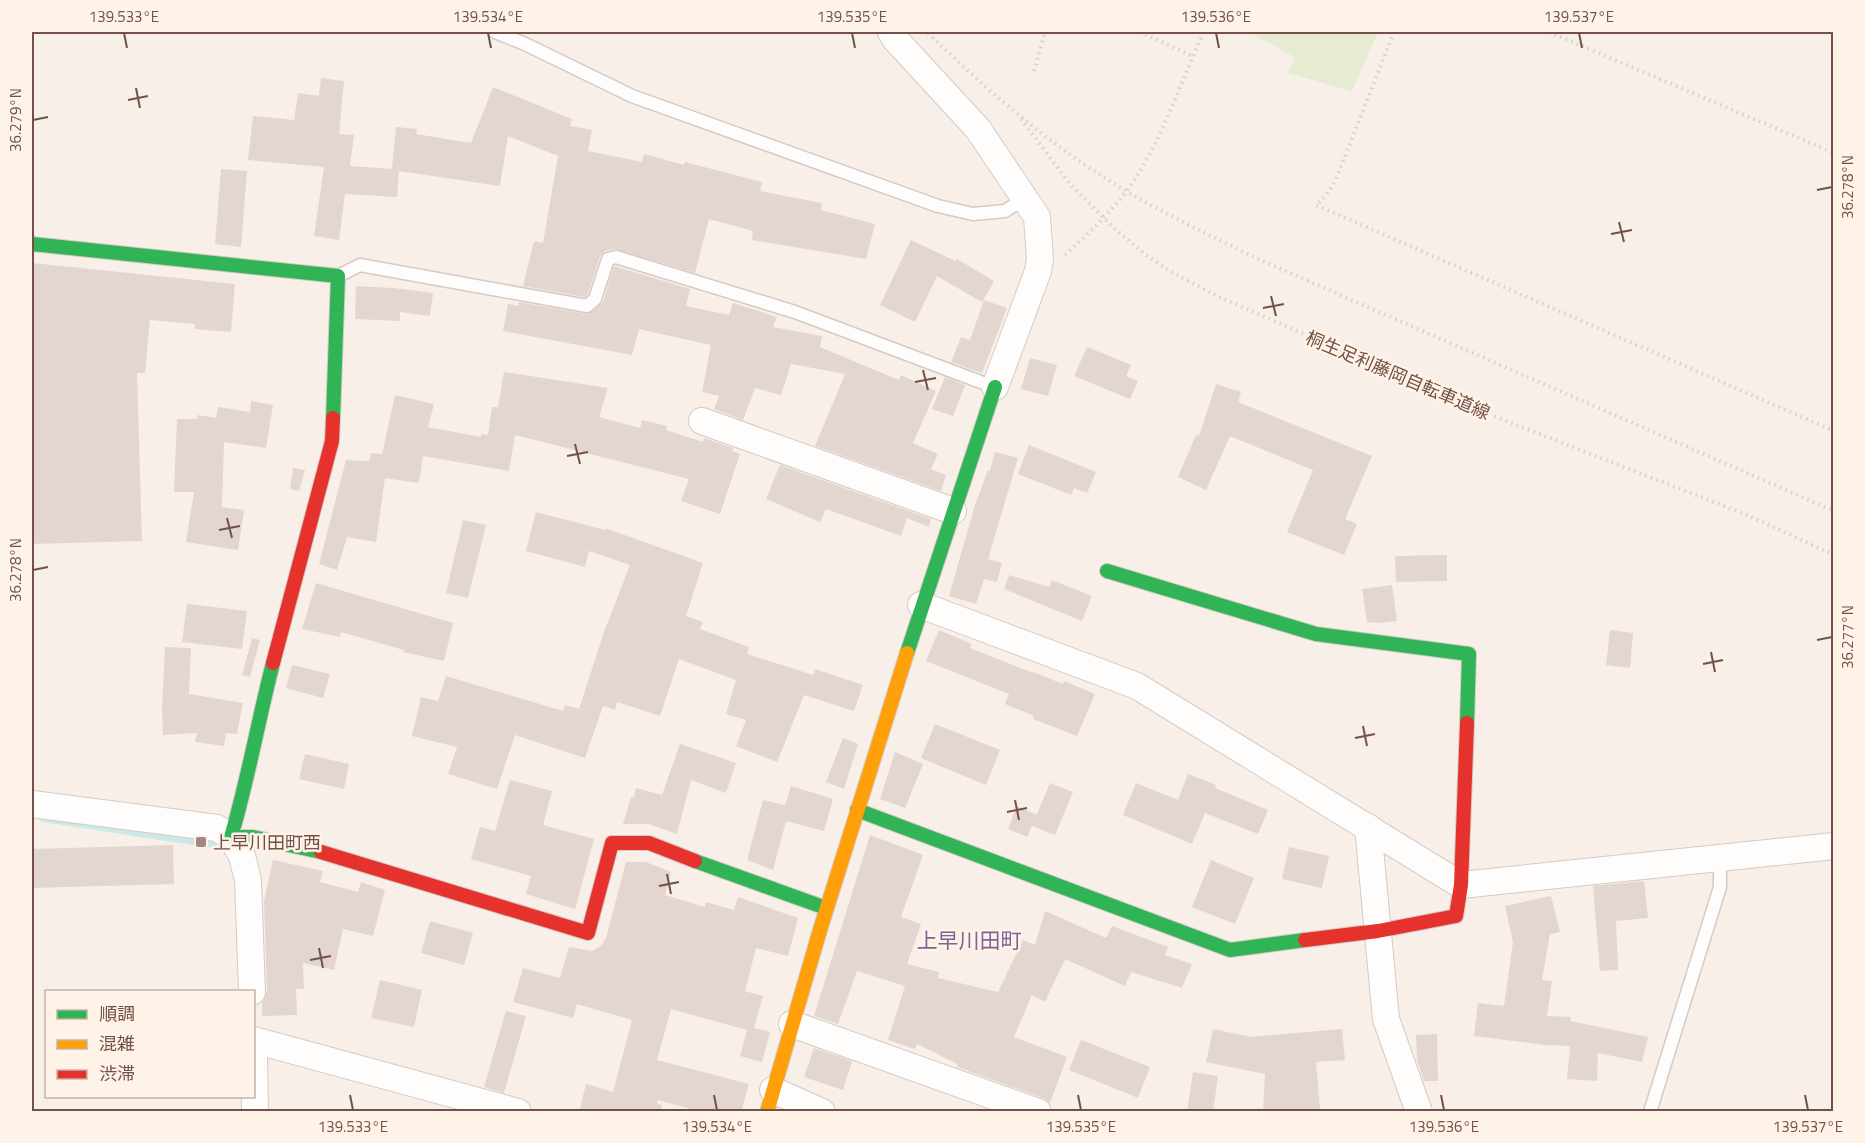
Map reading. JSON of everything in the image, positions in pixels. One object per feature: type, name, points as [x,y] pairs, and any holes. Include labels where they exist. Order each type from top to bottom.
[{"type":"street","points":[[822,1112],[770,1101],[826,908],[921,605],[995,387],[1038,271],[1040,259],[1037,217],[1025,198],[978,129],[891,32]]},
{"type":"street","points":[[32,244],[338,276],[332,441],[263,700],[244,794],[231,837]]},
{"type":"street","points":[[702,421],[953,511]]},
{"type":"street","points":[[857,810],[1230,950],[1378,931],[1456,916],[1461,885],[1469,654],[1316,634],[1107,571]]},
{"type":"street","points":[[921,605],[1137,686],[1461,885],[1833,846]]},
{"type":"street","points":[[32,804],[217,828],[231,837],[242,856],[248,880],[252,990]]},
{"type":"street","points":[[1368,827],[1386,1018],[1419,1112]]},
{"type":"street","points":[[231,837],[253,837],[337,855],[588,933],[612,843],[650,843],[766,888],[826,908]]},
{"type":"street","points":[[792,1024],[1038,1112]]},
{"type":"street","points":[[255,1040],[518,1112]]},
{"type":"lane","points":[[495,32],[525,44],[632,96],[938,206],[973,214],[1005,211],[1025,198]]},
{"type":"lane","points":[[338,276],[360,265],[587,306],[595,299],[608,259],[616,256],[795,312],[995,387]]},
{"type":"lane","points":[[1650,1112],[1720,887],[1720,859]]},
{"type":"path","points":[[927,32],[1017,114],[1062,148],[1126,191],[1258,260],[1833,511]]},
{"type":"path","points":[[1034,71],[1045,32]]},
{"type":"path","points":[[1140,32],[1192,56]]},
{"type":"path","points":[[1064,257],[1104,218],[1126,191],[1160,130],[1204,32]]},
{"type":"path","points":[[1394,32],[1336,179],[1326,195],[1316,205],[1833,431]]},
{"type":"path","points":[[1549,32],[1833,153]]},
{"type":"path","name":"桐生足利藤岡自転車道線","points":[[1017,114],[1069,183],[1146,255],[1173,273],[1217,296],[1467,406],[1747,515],[1833,555]]},
{"type":"green space","points":[[1249,32],[1378,32],[1352,91],[1287,73],[1296,58]]},
{"type":"building","points":[[321,78],[344,81],[339,134],[354,135],[350,166],[392,169],[396,127],[417,129],[416,134],[471,143],[493,87],[572,119],[570,126],[592,130],[588,151],[642,162],[644,154],[684,165],[685,162],[762,182],[760,191],[822,203],[821,210],[875,224],[866,259],[752,240],[753,231],[709,219],[695,273],[615,249],[605,251],[600,256],[585,297],[523,286],[534,241],[543,243],[558,156],[508,136],[500,186],[399,171],[397,197],[345,194],[339,240],[314,236],[324,167],[248,160],[253,116],[294,120],[298,93],[319,96]]},
{"type":"building","points":[[221,169],[247,171],[241,247],[215,244]]},
{"type":"building","points":[[911,240],[955,261],[957,259],[994,281],[982,302],[937,276],[915,322],[880,305]]},
{"type":"building","points":[[32,263],[235,284],[231,332],[195,329],[195,324],[150,320],[145,373],[137,373],[142,541],[32,544]]},
{"type":"building","points":[[614,266],[690,289],[686,306],[729,315],[733,303],[777,317],[773,327],[822,336],[820,347],[899,380],[901,375],[936,391],[913,443],[938,454],[931,469],[946,475],[941,491],[815,446],[845,374],[791,364],[781,395],[755,388],[743,420],[714,409],[719,396],[702,392],[711,345],[639,329],[632,355],[503,331],[508,304],[518,306],[519,302],[586,314],[592,312],[603,302]]},
{"type":"building","points":[[356,286],[433,293],[430,316],[400,312],[400,321],[355,319]]},
{"type":"building","points":[[984,300],[1007,308],[982,373],[951,362],[961,337],[970,340]]},
{"type":"building","points":[[1087,347],[1131,365],[1126,376],[1138,381],[1130,399],[1074,376]]},
{"type":"building","points":[[1030,358],[1057,365],[1048,396],[1021,389]]},
{"type":"building","points":[[504,372],[608,388],[599,417],[640,428],[642,420],[667,426],[666,430],[703,442],[704,438],[733,448],[732,451],[740,454],[720,514],[681,501],[689,479],[515,435],[509,471],[423,456],[419,483],[385,478],[376,542],[347,537],[337,570],[319,564],[346,460],[369,461],[371,453],[382,454],[395,395],[434,404],[428,427],[481,437],[481,434],[488,435],[492,407],[498,407]]},
{"type":"building","points":[[945,377],[965,385],[953,416],[932,409]]},
{"type":"building","points":[[1216,384],[1241,392],[1238,402],[1372,456],[1345,519],[1357,524],[1344,555],[1287,532],[1313,470],[1230,436],[1206,490],[1178,477],[1196,435],[1199,436]]},
{"type":"building","points":[[251,401],[273,405],[266,448],[224,442],[222,507],[244,510],[238,550],[186,542],[194,492],[174,492],[177,419],[197,419],[198,415],[216,418],[218,407],[250,412]]},
{"type":"building","points":[[1029,445],[1096,472],[1087,493],[1074,488],[1071,495],[1018,474]]},
{"type":"building","points":[[995,452],[1018,458],[988,559],[1002,563],[997,582],[984,579],[976,604],[949,596],[975,505],[988,470],[990,471]]},
{"type":"building","points":[[780,465],[931,519],[929,527],[907,518],[901,536],[826,509],[820,522],[766,499]]},
{"type":"building","points":[[293,468],[305,470],[299,491],[290,489]]},
{"type":"building","points":[[536,512],[605,530],[605,528],[703,563],[686,616],[703,622],[700,629],[749,647],[747,654],[813,675],[815,669],[863,685],[854,711],[804,695],[777,762],[736,746],[746,720],[726,714],[736,680],[679,659],[660,716],[617,702],[615,710],[603,706],[585,758],[515,735],[497,789],[448,774],[457,747],[412,736],[421,697],[438,701],[446,676],[563,711],[565,705],[579,709],[604,632],[630,565],[589,551],[585,567],[526,551]]},
{"type":"building","points":[[463,520],[486,525],[468,598],[446,593]]},
{"type":"building","points":[[1447,555],[1447,581],[1396,582],[1395,556]]},
{"type":"building","points":[[1009,575],[1049,587],[1052,580],[1092,596],[1082,621],[1004,589]]},
{"type":"building","points":[[316,583],[453,623],[444,661],[403,652],[404,650],[341,632],[340,637],[302,629]]},
{"type":"building","points":[[1392,585],[1397,621],[1367,622],[1362,589]]},
{"type":"building","points":[[187,604],[247,611],[242,649],[182,642]]},
{"type":"building","points":[[939,630],[972,644],[970,648],[1095,694],[1077,736],[1033,719],[1034,716],[1005,704],[1009,694],[926,661]]},
{"type":"building","points":[[1610,630],[1633,633],[1630,668],[1606,665]]},
{"type":"building","points":[[252,638],[260,640],[250,677],[242,675]]},
{"type":"building","points":[[165,647],[191,648],[189,694],[243,703],[237,734],[226,733],[224,746],[195,742],[197,733],[163,735]]},
{"type":"building","points":[[292,665],[330,674],[323,698],[286,688]]},
{"type":"building","points":[[935,724],[1000,750],[986,785],[921,758]]},
{"type":"building","points":[[843,738],[858,744],[844,789],[826,782]]},
{"type":"building","points":[[680,744],[736,763],[726,793],[691,780],[677,834],[649,824],[623,824],[636,788],[662,795]]},
{"type":"building","points":[[895,752],[923,764],[905,808],[880,799]]},
{"type":"building","points":[[305,754],[349,764],[344,789],[299,779]]},
{"type":"building","points":[[1188,774],[1268,810],[1258,834],[1205,813],[1192,844],[1123,815],[1136,783],[1178,800]]},
{"type":"building","points":[[510,780],[552,791],[543,825],[594,839],[575,909],[526,894],[531,876],[471,859],[480,827],[495,831]]},
{"type":"building","points":[[1050,783],[1073,792],[1055,835],[1032,826]]},
{"type":"building","points":[[791,786],[833,799],[824,831],[786,821],[773,870],[747,860],[763,800],[785,805]]},
{"type":"building","points":[[1017,806],[1037,815],[1027,837],[1008,829]]},
{"type":"building","points":[[870,835],[923,855],[901,917],[921,924],[907,964],[939,972],[938,978],[998,992],[1023,940],[1035,945],[1045,911],[1106,938],[1112,926],[1168,947],[1165,955],[1192,964],[1182,988],[1131,972],[1125,986],[1065,959],[1045,1002],[1032,995],[1014,1037],[1067,1057],[1050,1103],[1043,1098],[957,1067],[957,1064],[917,1044],[915,1049],[888,1040],[905,986],[857,971],[838,1024],[814,1016]]},
{"type":"building","points":[[173,845],[174,884],[32,888],[32,849]]},
{"type":"building","points":[[1289,847],[1329,856],[1322,888],[1282,879]]},
{"type":"building","points":[[273,860],[323,871],[320,882],[358,892],[361,882],[385,890],[373,936],[343,929],[334,970],[303,963],[304,989],[296,989],[297,1015],[262,1016],[262,1003],[267,991],[264,901]]},
{"type":"building","points":[[1211,860],[1254,878],[1235,924],[1192,907]]},
{"type":"building","points":[[626,862],[646,862],[671,872],[665,895],[705,907],[706,902],[734,910],[738,897],[798,918],[788,956],[756,948],[745,991],[763,996],[754,1028],[770,1032],[762,1062],[740,1056],[747,1030],[671,1009],[657,1060],[749,1084],[741,1112],[702,1112],[658,1100],[657,1104],[662,1105],[661,1112],[579,1112],[586,1084],[613,1092],[632,1020],[577,1004],[573,1018],[513,1002],[523,968],[560,978],[569,947],[592,951],[601,946],[606,938]]},
{"type":"building","points":[[1644,881],[1648,918],[1616,921],[1618,970],[1600,971],[1593,886]]},
{"type":"building","points":[[1551,896],[1560,932],[1550,934],[1542,980],[1552,981],[1547,1016],[1571,1017],[1570,1021],[1648,1037],[1642,1062],[1598,1053],[1597,1081],[1567,1079],[1570,1046],[1474,1036],[1478,1003],[1504,1006],[1513,942],[1505,906]]},
{"type":"building","points":[[430,921],[473,933],[464,965],[421,953]]},
{"type":"building","points":[[380,980],[422,990],[414,1027],[371,1018]]},
{"type":"building","points":[[506,1011],[526,1016],[504,1093],[484,1087]]},
{"type":"building","points":[[1213,1029],[1251,1037],[1342,1029],[1345,1060],[1316,1062],[1320,1109],[1263,1112],[1265,1074],[1206,1062]]},
{"type":"building","points":[[1437,1034],[1438,1081],[1424,1081],[1417,1060],[1416,1035]]},
{"type":"building","points":[[1081,1040],[1150,1067],[1138,1098],[1069,1070]]},
{"type":"building","points":[[814,1048],[852,1061],[843,1090],[804,1077]]},
{"type":"building","points":[[1193,1072],[1218,1076],[1213,1112],[1187,1112]]},
{"type":"waterway","points":[[44,818],[213,844]]},
{"type":"traffic: fast","points":[[32,244],[338,276],[333,418]]},
{"type":"traffic: fast","points":[[907,653],[995,387]]},
{"type":"traffic: fast","points":[[1107,571],[1316,634],[1469,654],[1467,723]]},
{"type":"traffic: fast","points":[[273,663],[231,837],[253,837],[321,852]]},
{"type":"traffic: fast","points":[[857,810],[1230,950],[1305,940]]},
{"type":"traffic: fast","points":[[695,861],[826,908]]},
{"type":"traffic: slow","points":[[767,1112],[820,930],[907,653]]},
{"type":"traffic: jam","points":[[273,663],[332,441],[333,418]]},
{"type":"traffic: jam","points":[[1305,940],[1378,931],[1456,916],[1461,885],[1467,723]]},
{"type":"traffic: jam","points":[[321,852],[588,933],[612,843],[649,843],[695,861]]},
{"type":"place","name":"上早川田町西","points":[[201,842]]},
{"type":"district","name":"上早川田町","points":[[969,940]]}]
